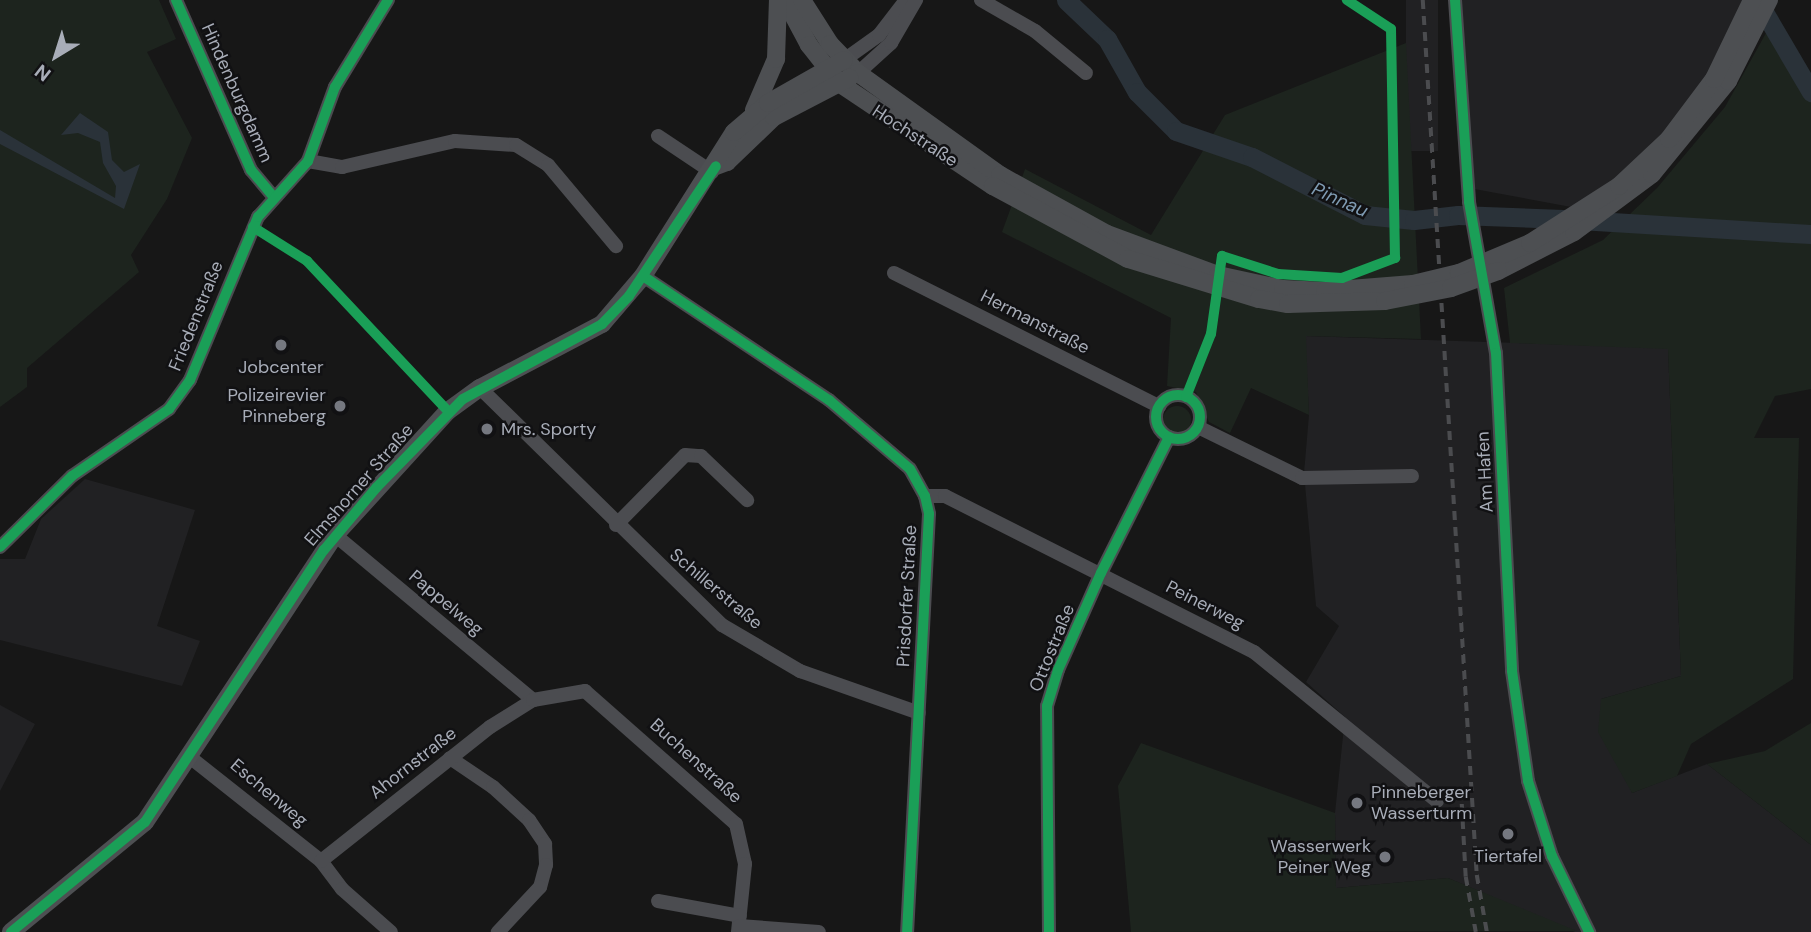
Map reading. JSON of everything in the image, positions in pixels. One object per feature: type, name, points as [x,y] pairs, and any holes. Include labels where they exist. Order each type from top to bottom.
[{"type":"main road","name":"Elmshorner Straße","points":[[11,932],[145,822],[191,758],[335,535],[448,411],[480,388],[602,324],[643,276],[714,169],[716,154],[751,115],[776,59],[778,0]]},
{"type":"main road","points":[[785,0],[833,76]]},
{"type":"main road","points":[[802,0],[844,60],[858,74],[997,180],[1128,259],[1229,293],[1289,304],[1348,304],[1451,288],[1543,250],[1605,212],[1652,174],[1728,81],[1769,0]]},
{"type":"main road","points":[[997,180],[1107,234],[1218,275],[1283,289],[1325,291],[1413,284],[1459,273],[1530,243],[1619,186],[1669,139],[1714,79],[1752,0]]},
{"type":"main road","name":"Elmshorner Straße","points":[[714,169],[727,163],[774,117],[833,76],[844,60]]},
{"type":"main road","name":"Elmshorner Straße","points":[[751,115],[833,76],[858,74]]},
{"type":"main road","name":"Hochstraße","points":[[833,76],[997,180]]},
{"type":"street","name":"Hindenburgdamm","points":[[176,0],[251,170],[274,196]]},
{"type":"street","points":[[388,0],[335,87],[308,161],[342,167],[456,141],[516,145],[548,165],[616,246]]},
{"type":"street","name":"Elmshorner Straße","points":[[844,60],[879,35],[906,0]]},
{"type":"street","name":"Elmshorner Straße","points":[[858,74],[891,43],[916,0]]},
{"type":"street","points":[[981,0],[1035,31],[1086,73]]},
{"type":"street","name":"Am Hafen","points":[[1455,0],[1469,202],[1496,353],[1512,671],[1528,780],[1552,856],[1589,932]]},
{"type":"street","points":[[658,136],[714,169]]},
{"type":"street","name":"Friedenstraße","points":[[0,547],[72,476],[169,409],[190,380],[239,256],[274,196],[308,161]]},
{"type":"street","name":"Hermanstraße","points":[[894,273],[1159,406]]},
{"type":"street","name":"Prisdorfer Straße","points":[[643,276],[829,400],[909,469],[925,496],[929,514],[907,932]]},
{"type":"street","name":"Schillerstraße","points":[[480,388],[616,525],[722,625],[761,652],[800,671],[919,713]]},
{"type":"street","points":[[1174,396],[1186,397],[1197,405],[1198,427],[1182,439],[1168,437],[1158,427],[1159,406],[1174,396]]},
{"type":"street","points":[[1198,427],[1302,478],[1412,476]]},
{"type":"street","name":"Ottostraße","points":[[1049,932],[1047,706],[1058,670],[1101,573],[1168,437]]},
{"type":"street","points":[[616,525],[685,455],[701,456],[747,500]]},
{"type":"street","name":"Peinerweg","points":[[925,496],[945,496],[1254,652],[1437,801]]},
{"type":"street","name":"Pappelweg","points":[[335,535],[533,700]]},
{"type":"street","name":"Buchenstraße","points":[[533,700],[585,691],[721,807],[743,841],[739,925]]},
{"type":"street","name":"Ahornstraße","points":[[321,861],[450,758],[533,700]]},
{"type":"street","name":"Eschenweg","points":[[191,758],[321,861],[342,889],[391,932]]},
{"type":"street","points":[[450,758],[529,820],[545,844],[547,865],[540,887],[498,932]]},
{"type":"street","points":[[658,901],[739,925],[819,932]]},
{"type":"shaded area","points":[[0,0],[159,0],[176,39],[147,52],[192,138],[167,199],[131,255],[139,272],[27,368],[27,387],[0,407]]},
{"type":"shaded area","points":[[1406,0],[1438,0],[1438,151],[1406,151]]},
{"type":"shaded area","points":[[1458,0],[1745,0],[1704,84],[1660,141],[1582,209],[1469,188]]},
{"type":"shaded area","points":[[1771,24],[1811,92],[1811,389],[1775,396],[1754,438],[1799,438],[1793,679],[1691,744],[1677,776],[1632,793],[1598,732],[1601,699],[1681,676],[1668,349],[1510,343],[1504,288],[1603,240],[1657,188],[1725,107]]},
{"type":"shaded area","points":[[1406,43],[1421,339],[1306,336],[1309,415],[1251,388],[1230,433],[1209,422],[1196,392],[1167,386],[1171,318],[1002,232],[1025,169],[1151,235],[1225,115]]},
{"type":"shaded area","points":[[80,113],[108,132],[112,160],[124,172],[140,164],[124,209],[0,144],[0,130],[115,198],[116,186],[103,163],[100,142],[78,133],[61,135]]},
{"type":"shaded area","points":[[1305,336],[1668,348],[1681,676],[1601,699],[1632,793],[1707,764],[1811,845],[1811,932],[1575,932],[1448,878],[1336,888],[1335,813],[1345,717],[1306,682],[1339,626],[1316,606],[1304,473],[1309,415]]},
{"type":"shaded area","points":[[1177,406],[1187,410],[1191,420],[1187,430],[1177,434],[1167,430],[1163,420],[1167,410]]},
{"type":"shaded area","points":[[85,479],[195,510],[157,626],[200,641],[182,686],[0,640],[0,559],[25,559],[41,519]]},
{"type":"shaded area","points":[[0,705],[35,724],[0,791]]},
{"type":"shaded area","points":[[1811,723],[1811,845],[1707,764],[1765,751]]},
{"type":"shaded area","points":[[1141,743],[1335,813],[1336,888],[1448,878],[1577,931],[1131,932],[1118,786]]},
{"type":"waterway","name":"Pinnau","points":[[1066,0],[1107,39],[1137,92],[1176,131],[1252,157],[1365,215],[1414,220],[1458,215],[1563,219],[1811,234]]},
{"type":"waterway","points":[[1757,0],[1811,92]]},
{"type":"railway","points":[[1423,0],[1477,875],[1487,932]]},
{"type":"railway","points":[[1462,804],[1466,877],[1476,932]]},
{"type":"cycle path","points":[[176,0],[251,170],[273,196]]},
{"type":"cycle path","points":[[0,547],[72,476],[169,409],[190,380],[258,217],[308,161],[335,87],[388,0]]},
{"type":"cycle path","points":[[1186,397],[1211,334],[1222,256],[1278,274],[1342,278],[1395,258],[1391,29],[1347,0]]},
{"type":"cycle path","points":[[1455,0],[1469,202],[1496,353],[1512,671],[1528,781],[1552,856],[1589,932]]},
{"type":"cycle path","points":[[11,932],[145,822],[324,550],[376,488],[463,399],[602,324],[629,296],[716,166]]},
{"type":"cycle path","points":[[253,227],[307,261],[448,411]]},
{"type":"cycle path","points":[[643,276],[829,400],[910,469],[925,496],[929,514],[907,932]]},
{"type":"cycle path","points":[[1178,395],[1194,401],[1200,417],[1194,433],[1178,439],[1162,433],[1156,417],[1162,401],[1178,395]]},
{"type":"cycle path","points":[[1049,932],[1047,706],[1058,670],[1101,573],[1169,437]]},
{"type":"place","name":"Jobcenter","points":[[281,345]]},
{"type":"place","name":"Polizeirevier Pinneberg","points":[[340,406]]},
{"type":"place","name":"Mrs. Sporty","points":[[487,429]]},
{"type":"place","name":"Pinneberger Wasserturm","points":[[1357,803]]},
{"type":"place","name":"Tiertafel","points":[[1508,834]]},
{"type":"place","name":"Wasserwerk Peiner Weg","points":[[1385,857]]}]
